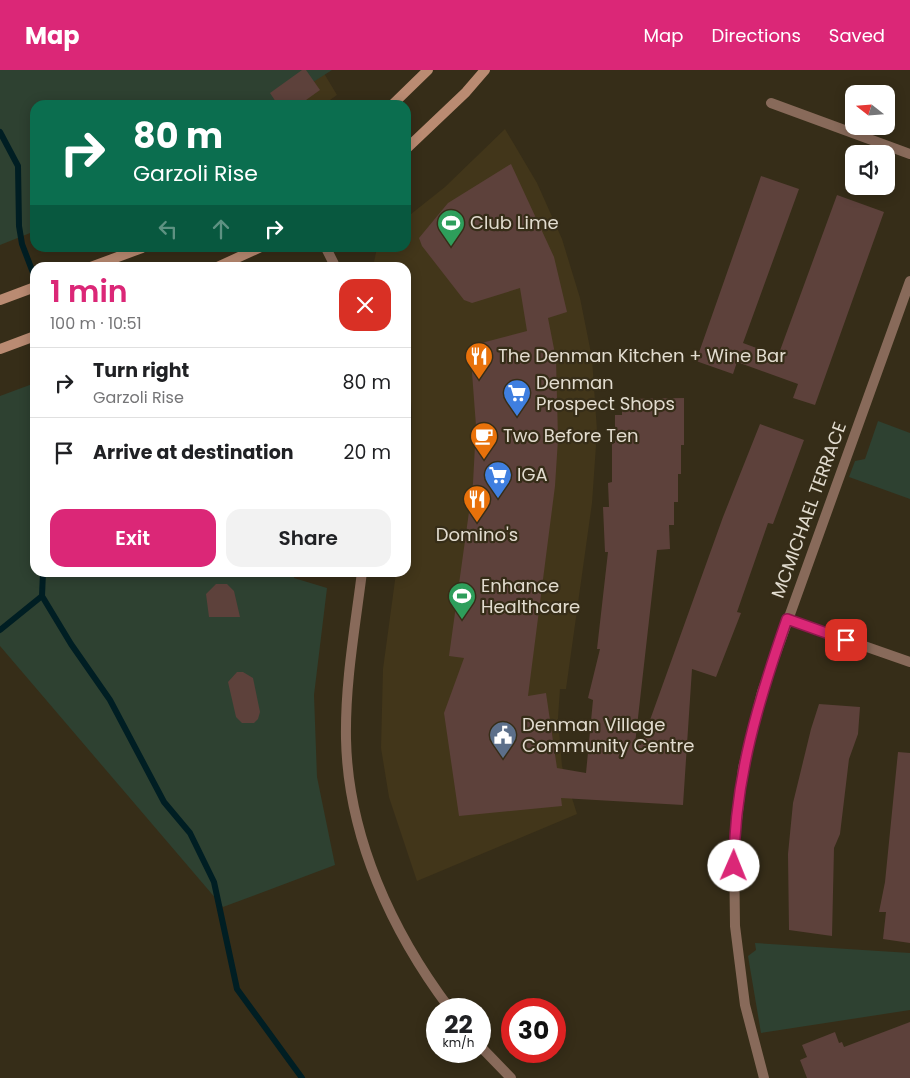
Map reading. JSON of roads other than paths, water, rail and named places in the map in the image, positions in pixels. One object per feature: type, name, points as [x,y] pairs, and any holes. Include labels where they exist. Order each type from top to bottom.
[{"type":"main road","points":[[397,100],[428,70]]},
{"type":"main road","points":[[411,144],[453,105],[485,70]]},
{"type":"main road","points":[[104,262],[131,252]]},
{"type":"main road","points":[[228,262],[250,252]]},
{"type":"main road","points":[[0,300],[30,289]]},
{"type":"main road","points":[[0,349],[30,338]]},
{"type":"street","points":[[771,103],[910,154]]},
{"type":"street","name":"MCMICHAEL TERRACE","points":[[764,1078],[746,1005],[735,926],[734,846],[743,768],[762,692],[787,619],[910,281]]},
{"type":"street","points":[[361,577],[348,680],[346,741],[354,803],[370,864],[395,924],[429,982],[441,998]]},
{"type":"street","points":[[787,619],[910,662]]},
{"type":"street","points":[[491,1057],[511,1078]]},
{"type":"waterway","points":[[0,132],[18,166],[19,226],[22,244],[30,265]]},
{"type":"waterway","points":[[43,577],[42,596],[71,644],[110,700],[164,802],[190,833],[214,882],[237,989],[302,1078]]},
{"type":"waterway","points":[[0,630],[42,596]]},
{"type":"place","name":"Club Lime","points":[[451,247]]},
{"type":"place","name":"The Denman Kitchen + Wine Bar","points":[[479,380]]},
{"type":"place","name":"Denman Prospect Shops","points":[[517,417]]},
{"type":"place","name":"Two Before Ten","points":[[484,460]]},
{"type":"place","name":"IGA","points":[[498,499]]},
{"type":"place","name":"Domino's","points":[[477,523]]},
{"type":"place","name":"Enhance Healthcare","points":[[462,620]]},
{"type":"place","name":"Denman Village Community Centre","points":[[503,759]]}]
